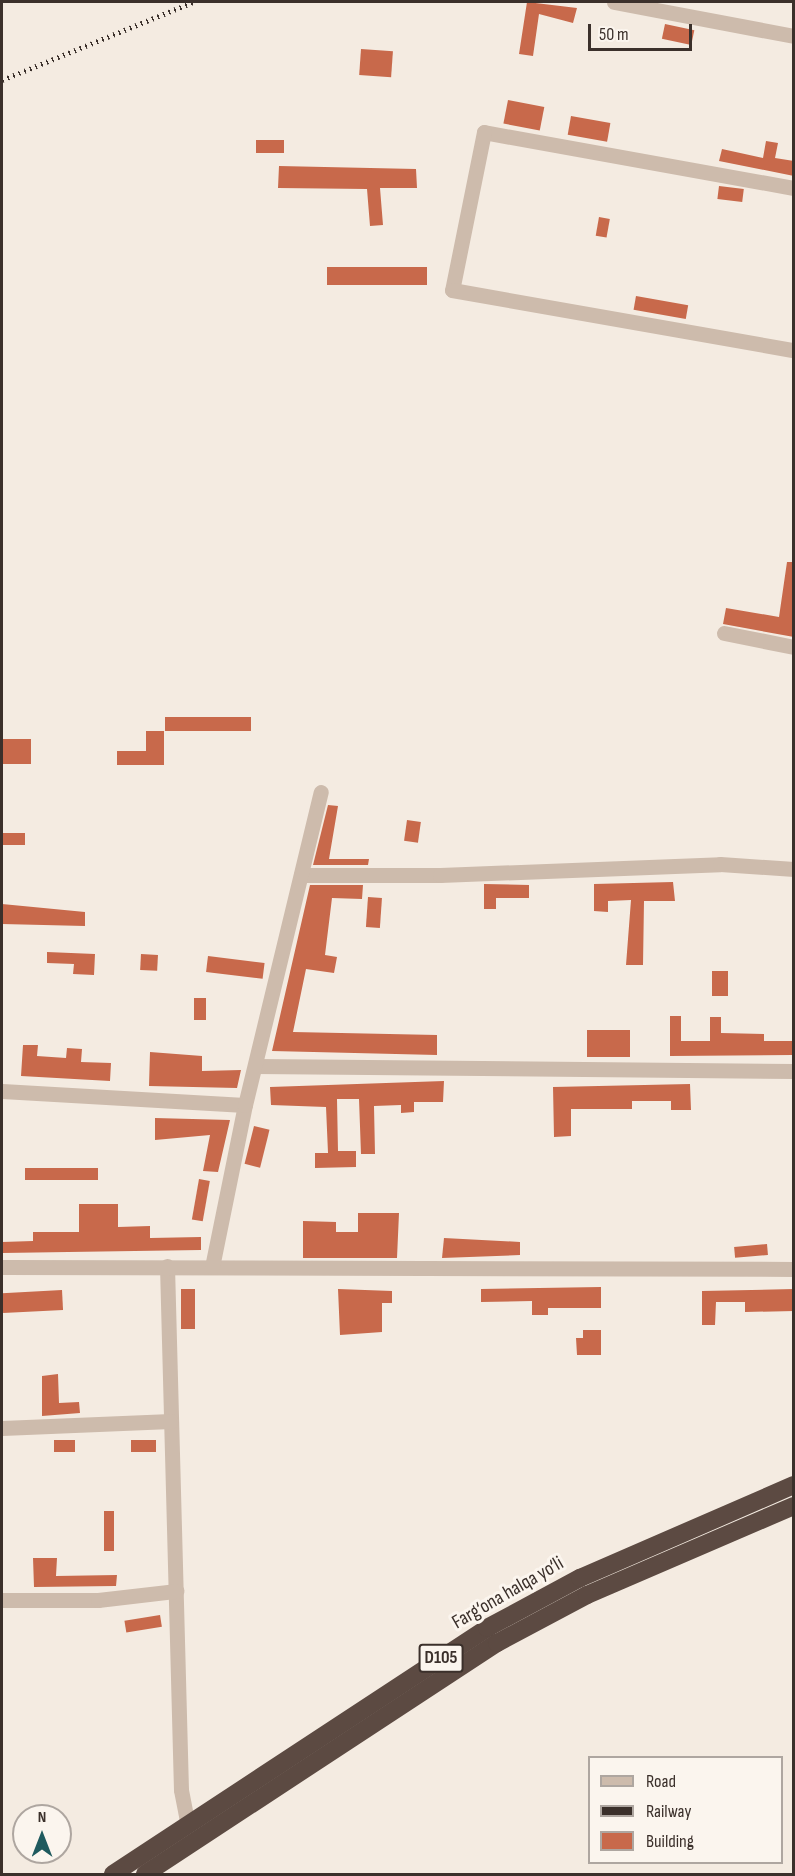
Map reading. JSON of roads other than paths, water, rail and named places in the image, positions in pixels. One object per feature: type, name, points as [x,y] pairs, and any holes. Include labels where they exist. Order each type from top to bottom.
[{"type":"highway","name":"Farg‘ona halqa yo‘li","points":[[113,1875],[187,1822],[487,1628],[580,1578],[794,1485]]},
{"type":"highway","name":"Farg‘ona halqa yo‘li","points":[[145,1875],[497,1643],[587,1595],[794,1506]]},
{"type":"street","points":[[614,2],[794,36]]},
{"type":"street","points":[[794,188],[484,132],[452,290],[794,350]]},
{"type":"street","points":[[724,633],[794,647]]},
{"type":"street","points":[[212,1267],[245,1105],[321,792]]},
{"type":"street","points":[[301,875],[440,875],[720,864],[794,869]]},
{"type":"street","points":[[255,1066],[794,1071]]},
{"type":"street","points":[[2,1091],[245,1105]]},
{"type":"street","points":[[167,1266],[181,1790],[187,1822]]},
{"type":"street","points":[[2,1267],[794,1269]]},
{"type":"street","points":[[2,1428],[171,1421]]},
{"type":"street","points":[[2,1600],[98,1600],[176,1591]]},
{"type":"railway","points":[[2,80],[193,2]]}]
